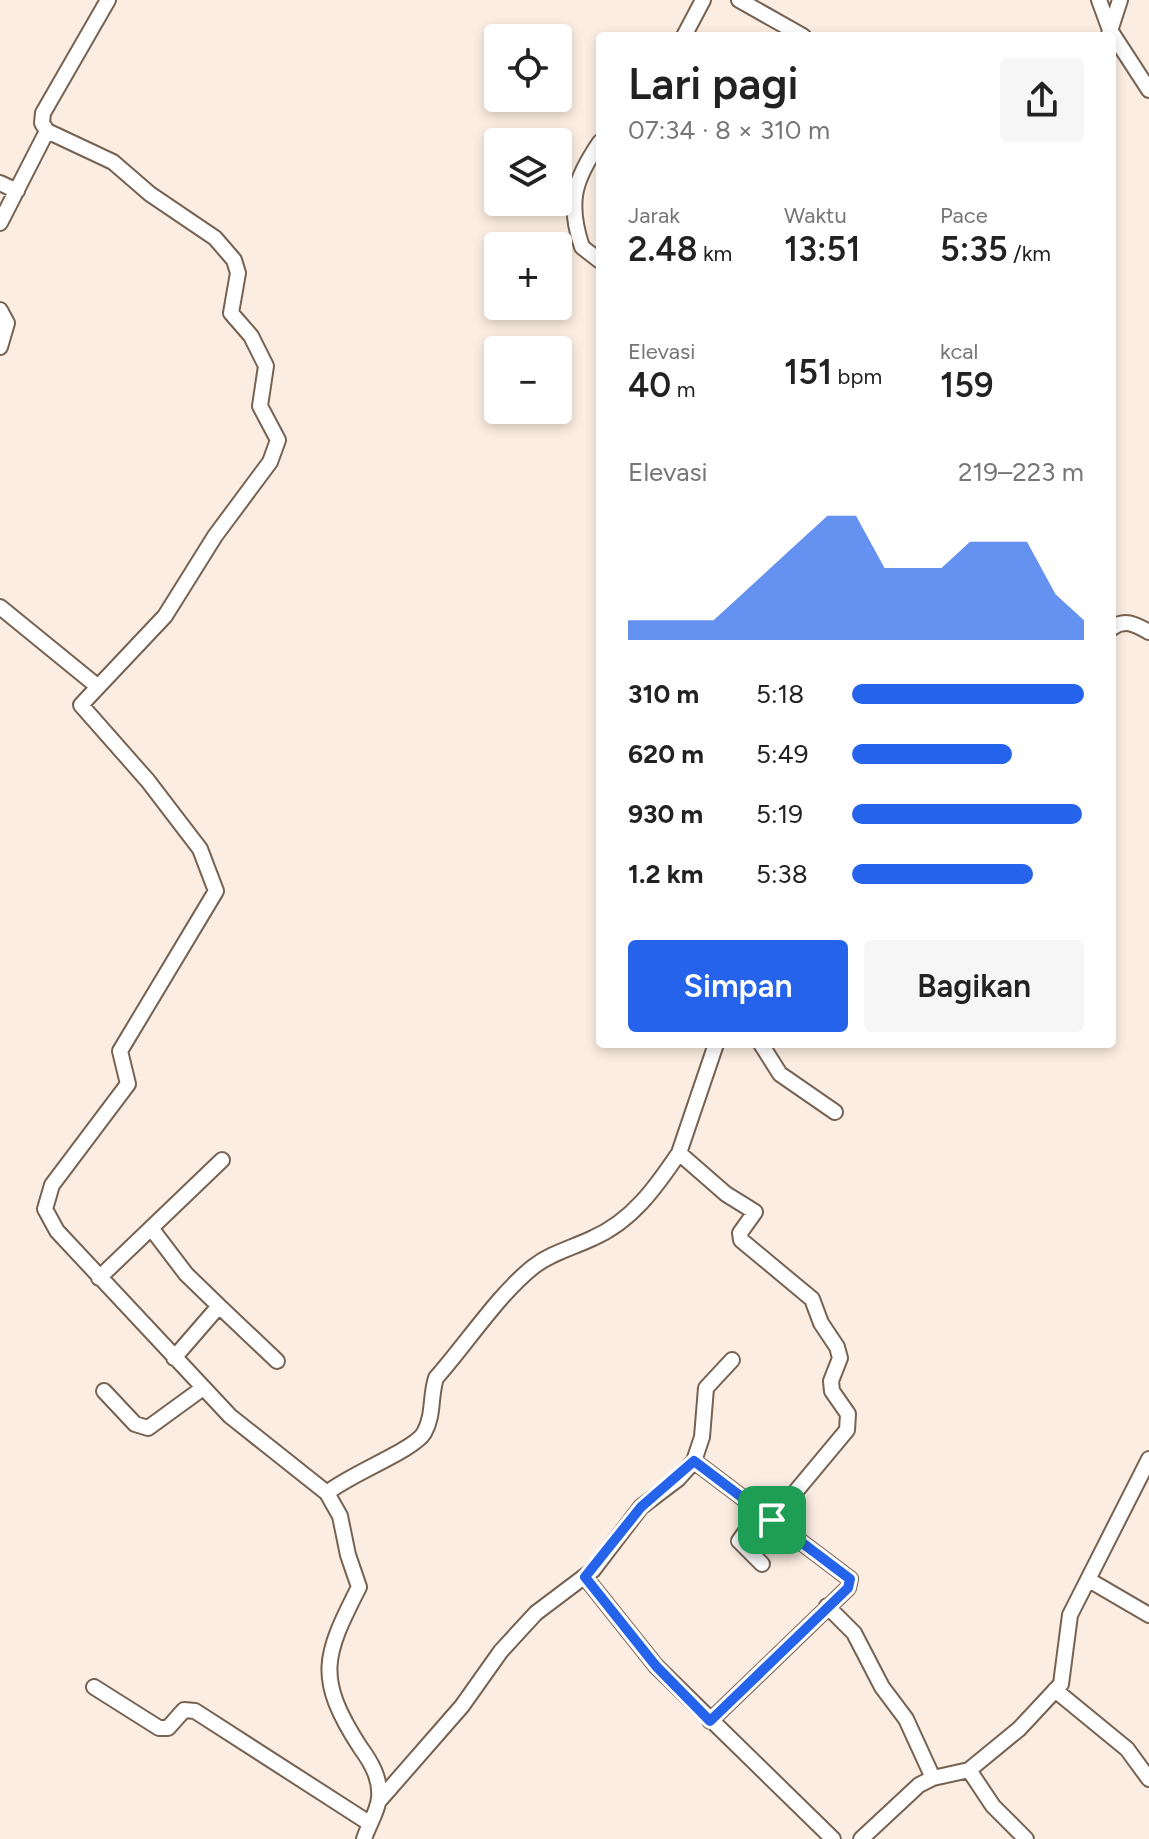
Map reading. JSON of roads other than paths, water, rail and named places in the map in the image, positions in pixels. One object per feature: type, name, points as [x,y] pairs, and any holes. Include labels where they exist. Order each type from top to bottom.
[{"type":"street","points":[[108,0],[43,113],[42,123],[47,131],[113,162],[150,194],[215,238],[234,260],[238,273],[231,313],[251,336],[266,366],[260,406],[278,440],[270,462],[215,536],[165,616],[85,699],[83,709],[148,781],[200,849],[216,891],[120,1051],[128,1084],[52,1185],[45,1209],[57,1231],[174,1358],[230,1416],[327,1493],[340,1516],[359,1587],[333,1636],[330,1688],[346,1725],[371,1764],[379,1801]]},
{"type":"street","points":[[686,32],[703,0]]},
{"type":"street","points":[[739,0],[796,32]]},
{"type":"street","points":[[1099,0],[1109,32]]},
{"type":"street","points":[[1109,32],[1120,0]]},
{"type":"street","points":[[1116,43],[1149,90]]},
{"type":"street","points":[[0,223],[47,131]]},
{"type":"street","points":[[596,148],[579,172],[573,201],[582,247],[596,258]]},
{"type":"street","points":[[0,183],[17,191]]},
{"type":"street","points":[[0,310],[7,323],[0,347]]},
{"type":"street","points":[[0,607],[97,686]]},
{"type":"street","points":[[1116,625],[1120,622],[1130,623],[1149,632]]},
{"type":"street","points":[[327,1493],[345,1479],[423,1436],[431,1418],[430,1403],[436,1378],[514,1285],[534,1267],[564,1249],[594,1238],[638,1207],[679,1153],[715,1048]]},
{"type":"street","points":[[764,1048],[780,1074],[835,1112]]},
{"type":"street","points":[[679,1153],[726,1194],[755,1212],[740,1233],[741,1240],[812,1299],[840,1358],[831,1381],[832,1391],[848,1414],[847,1430],[772,1520]]},
{"type":"street","points":[[99,1278],[222,1160]]},
{"type":"street","points":[[151,1228],[186,1274],[277,1361]]},
{"type":"street","points":[[174,1358],[219,1306]]},
{"type":"street","points":[[364,1839],[379,1801],[462,1706],[501,1651],[536,1613],[585,1577],[641,1507],[694,1461],[702,1437],[706,1388],[732,1360]]},
{"type":"street","points":[[104,1391],[135,1424],[148,1428],[203,1388]]},
{"type":"street","points":[[861,1839],[919,1785],[933,1778],[969,1770],[1019,1729],[1061,1684],[1070,1615],[1149,1459]]},
{"type":"street","points":[[694,1461],[850,1579],[848,1588],[710,1721]]},
{"type":"street","points":[[760,1511],[739,1541],[762,1564]]},
{"type":"street","points":[[585,1577],[656,1666],[833,1839]]},
{"type":"street","points":[[1089,1580],[1149,1615]]},
{"type":"street","points":[[827,1606],[854,1633],[882,1687],[906,1719],[933,1778]]},
{"type":"street","points":[[94,1687],[159,1728],[168,1728],[184,1710],[195,1711],[369,1823]]},
{"type":"street","points":[[1055,1690],[1127,1749],[1149,1779]]},
{"type":"street","points":[[969,1770],[993,1806],[1026,1839]]}]
